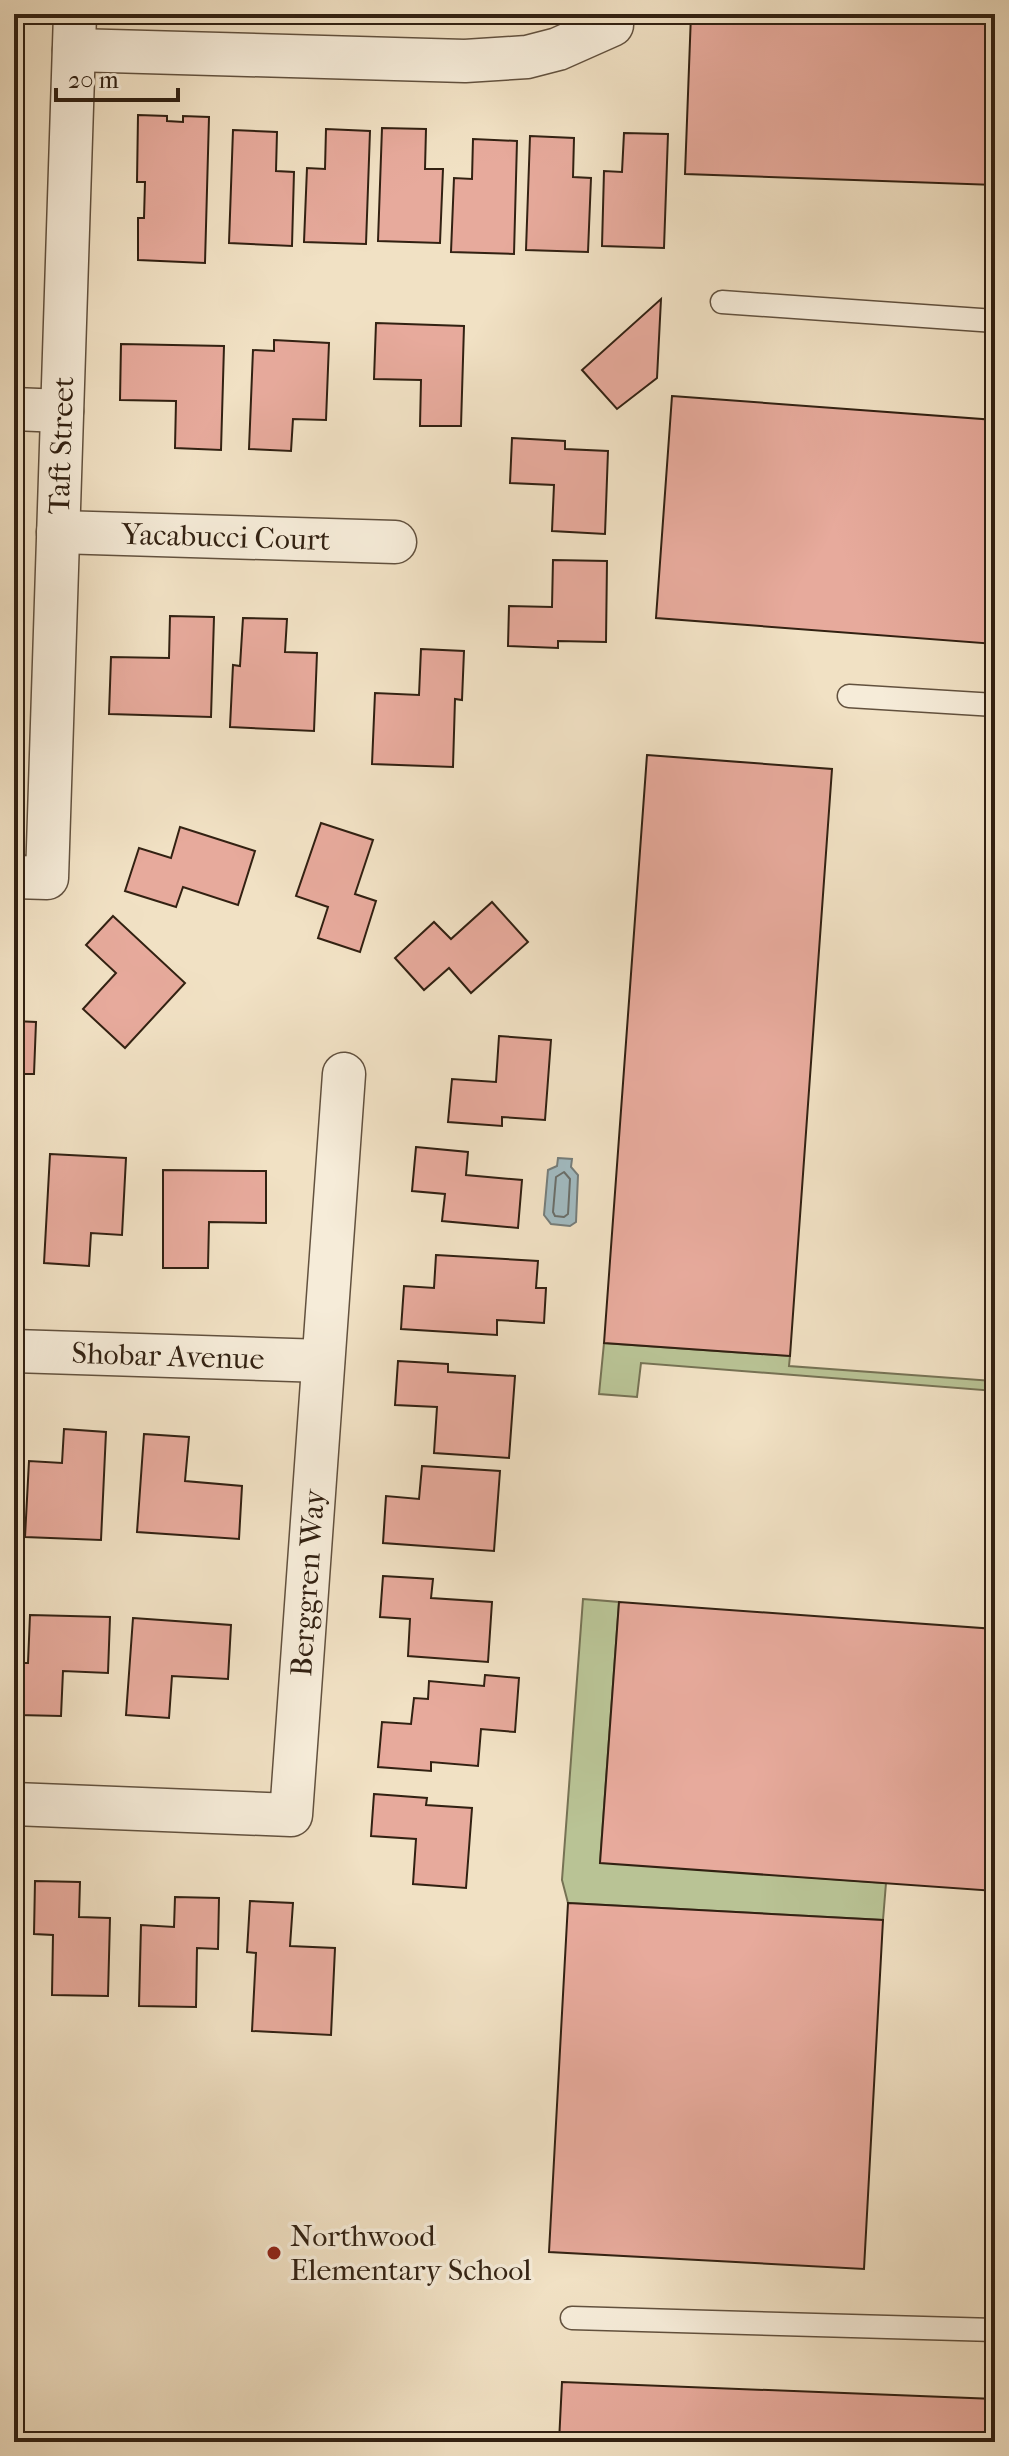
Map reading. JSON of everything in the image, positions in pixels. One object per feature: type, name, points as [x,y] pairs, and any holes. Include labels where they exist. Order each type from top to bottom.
[{"type":"street","points":[[75,32],[465,61],[527,57],[558,49],[612,25]]},
{"type":"street","name":"Taft Street","points":[[30,878],[58,532],[75,32]]},
{"type":"street","points":[[14,409],[62,411]]},
{"type":"street","name":"Yacabucci Court","points":[[58,532],[395,542]]},
{"type":"street","name":"Berggren Way","points":[[14,1804],[291,1815],[344,1074]]},
{"type":"street","name":"Shobar Avenue","points":[[14,1351],[323,1361]]},
{"type":"lane","points":[[722,302],[995,321]]},
{"type":"lane","points":[[849,696],[995,705]]},
{"type":"lane","points":[[572,2318],[995,2330]]},
{"type":"green space","points":[[604,1343],[790,1356],[789,1366],[993,1381],[995,1372],[995,1391],[641,1363],[637,1397],[599,1394]]},
{"type":"green space","points":[[583,1599],[619,1602],[600,1862],[886,1883],[883,1920],[568,1903],[562,1880]]},
{"type":"water","points":[[558,1158],[572,1159],[571,1167],[578,1175],[576,1222],[570,1226],[551,1224],[544,1215],[548,1170],[557,1166]]},
{"type":"building","points":[[691,14],[995,14],[995,185],[685,174]]},
{"type":"building","points":[[138,115],[167,116],[167,121],[183,122],[183,116],[209,117],[205,263],[138,260],[138,218],[144,218],[145,182],[137,182]]},
{"type":"building","points":[[382,128],[426,129],[425,169],[443,169],[440,243],[378,241]]},
{"type":"building","points":[[326,129],[370,131],[366,244],[304,242],[307,168],[325,169]]},
{"type":"building","points":[[233,130],[277,132],[276,171],[294,172],[292,246],[229,243]]},
{"type":"building","points":[[624,133],[668,134],[664,248],[602,246],[604,171],[622,172]]},
{"type":"building","points":[[530,136],[574,138],[573,177],[591,178],[588,252],[526,250]]},
{"type":"building","points":[[473,139],[517,141],[514,254],[451,252],[454,178],[472,179]]},
{"type":"building","points":[[661,299],[657,378],[617,409],[582,370]]},
{"type":"building","points":[[376,323],[464,326],[461,426],[420,426],[421,380],[374,379]]},
{"type":"building","points":[[274,340],[329,343],[326,420],[293,419],[291,451],[249,449],[253,350],[274,351]]},
{"type":"building","points":[[121,344],[224,346],[221,450],[175,448],[176,401],[120,400]]},
{"type":"building","points":[[672,396],[995,420],[995,644],[656,618]]},
{"type":"building","points":[[512,438],[565,441],[565,449],[608,451],[605,534],[552,531],[554,485],[510,483]]},
{"type":"building","points":[[553,560],[607,561],[606,642],[558,641],[558,648],[508,646],[509,606],[552,607]]},
{"type":"building","points":[[170,616],[214,617],[211,717],[109,714],[111,657],[169,658]]},
{"type":"building","points":[[243,618],[287,619],[285,652],[317,653],[314,731],[230,727],[233,665],[240,666]]},
{"type":"building","points":[[421,649],[464,651],[462,700],[455,699],[453,767],[372,764],[375,693],[419,695]]},
{"type":"building","points":[[647,755],[832,769],[790,1356],[604,1343]]},
{"type":"building","points":[[321,823],[373,840],[355,894],[376,901],[360,952],[318,938],[328,907],[296,896]]},
{"type":"building","points":[[180,827],[255,851],[238,905],[183,887],[176,907],[125,891],[139,848],[171,858]]},
{"type":"building","points":[[492,902],[528,942],[471,993],[449,968],[424,990],[395,958],[434,922],[451,939]]},
{"type":"building","points":[[113,916],[185,983],[125,1048],[83,1009],[116,973],[86,945]]},
{"type":"building","points":[[14,1021],[36,1022],[34,1074],[14,1074]]},
{"type":"building","points":[[499,1036],[551,1040],[545,1120],[502,1117],[502,1126],[448,1122],[452,1079],[496,1082]]},
{"type":"building","points":[[416,1147],[468,1152],[466,1175],[522,1180],[518,1228],[442,1221],[445,1194],[412,1191]]},
{"type":"building","points":[[50,1154],[126,1158],[122,1235],[91,1233],[89,1266],[44,1263]]},
{"type":"building","points":[[163,1170],[266,1171],[266,1223],[209,1222],[208,1268],[163,1268]]},
{"type":"building","points":[[436,1255],[538,1261],[536,1288],[546,1288],[544,1323],[497,1320],[497,1335],[401,1329],[404,1286],[434,1288]]},
{"type":"building","points":[[398,1361],[448,1364],[448,1372],[515,1376],[509,1458],[434,1453],[437,1407],[395,1405]]},
{"type":"building","points":[[64,1429],[106,1432],[101,1540],[25,1537],[29,1461],[62,1463]]},
{"type":"building","points":[[144,1434],[189,1437],[185,1481],[242,1486],[239,1539],[137,1532]]},
{"type":"building","points":[[422,1466],[500,1471],[494,1551],[383,1543],[386,1496],[419,1499]]},
{"type":"building","points":[[383,1576],[433,1579],[431,1598],[492,1602],[488,1662],[408,1656],[410,1619],[380,1617]]},
{"type":"building","points":[[619,1602],[995,1629],[995,1891],[600,1863]]},
{"type":"building","points":[[30,1615],[110,1617],[108,1673],[63,1671],[61,1716],[18,1715],[20,1663],[28,1663]]},
{"type":"building","points":[[133,1618],[231,1625],[228,1679],[172,1676],[169,1718],[126,1715]]},
{"type":"building","points":[[485,1675],[519,1678],[515,1732],[481,1729],[478,1766],[431,1762],[431,1771],[378,1767],[382,1722],[411,1724],[414,1698],[428,1699],[429,1681],[484,1686]]},
{"type":"building","points":[[374,1794],[427,1798],[426,1805],[472,1808],[466,1888],[413,1884],[416,1839],[371,1836]]},
{"type":"building","points":[[35,1881],[80,1882],[79,1917],[110,1918],[108,1996],[52,1995],[53,1935],[34,1934]]},
{"type":"building","points":[[175,1897],[219,1898],[218,1949],[197,1948],[196,2007],[139,2006],[141,1925],[174,1927]]},
{"type":"building","points":[[250,1901],[293,1903],[290,1946],[335,1948],[331,2035],[252,2031],[256,1953],[247,1952]]},
{"type":"building","points":[[568,1903],[883,1920],[864,2269],[549,2252]]},
{"type":"building","points":[[562,2382],[995,2399],[995,2442],[559,2442]]},
{"type":"place","name":"Northwood Elementary School","points":[[274,2253]]}]
